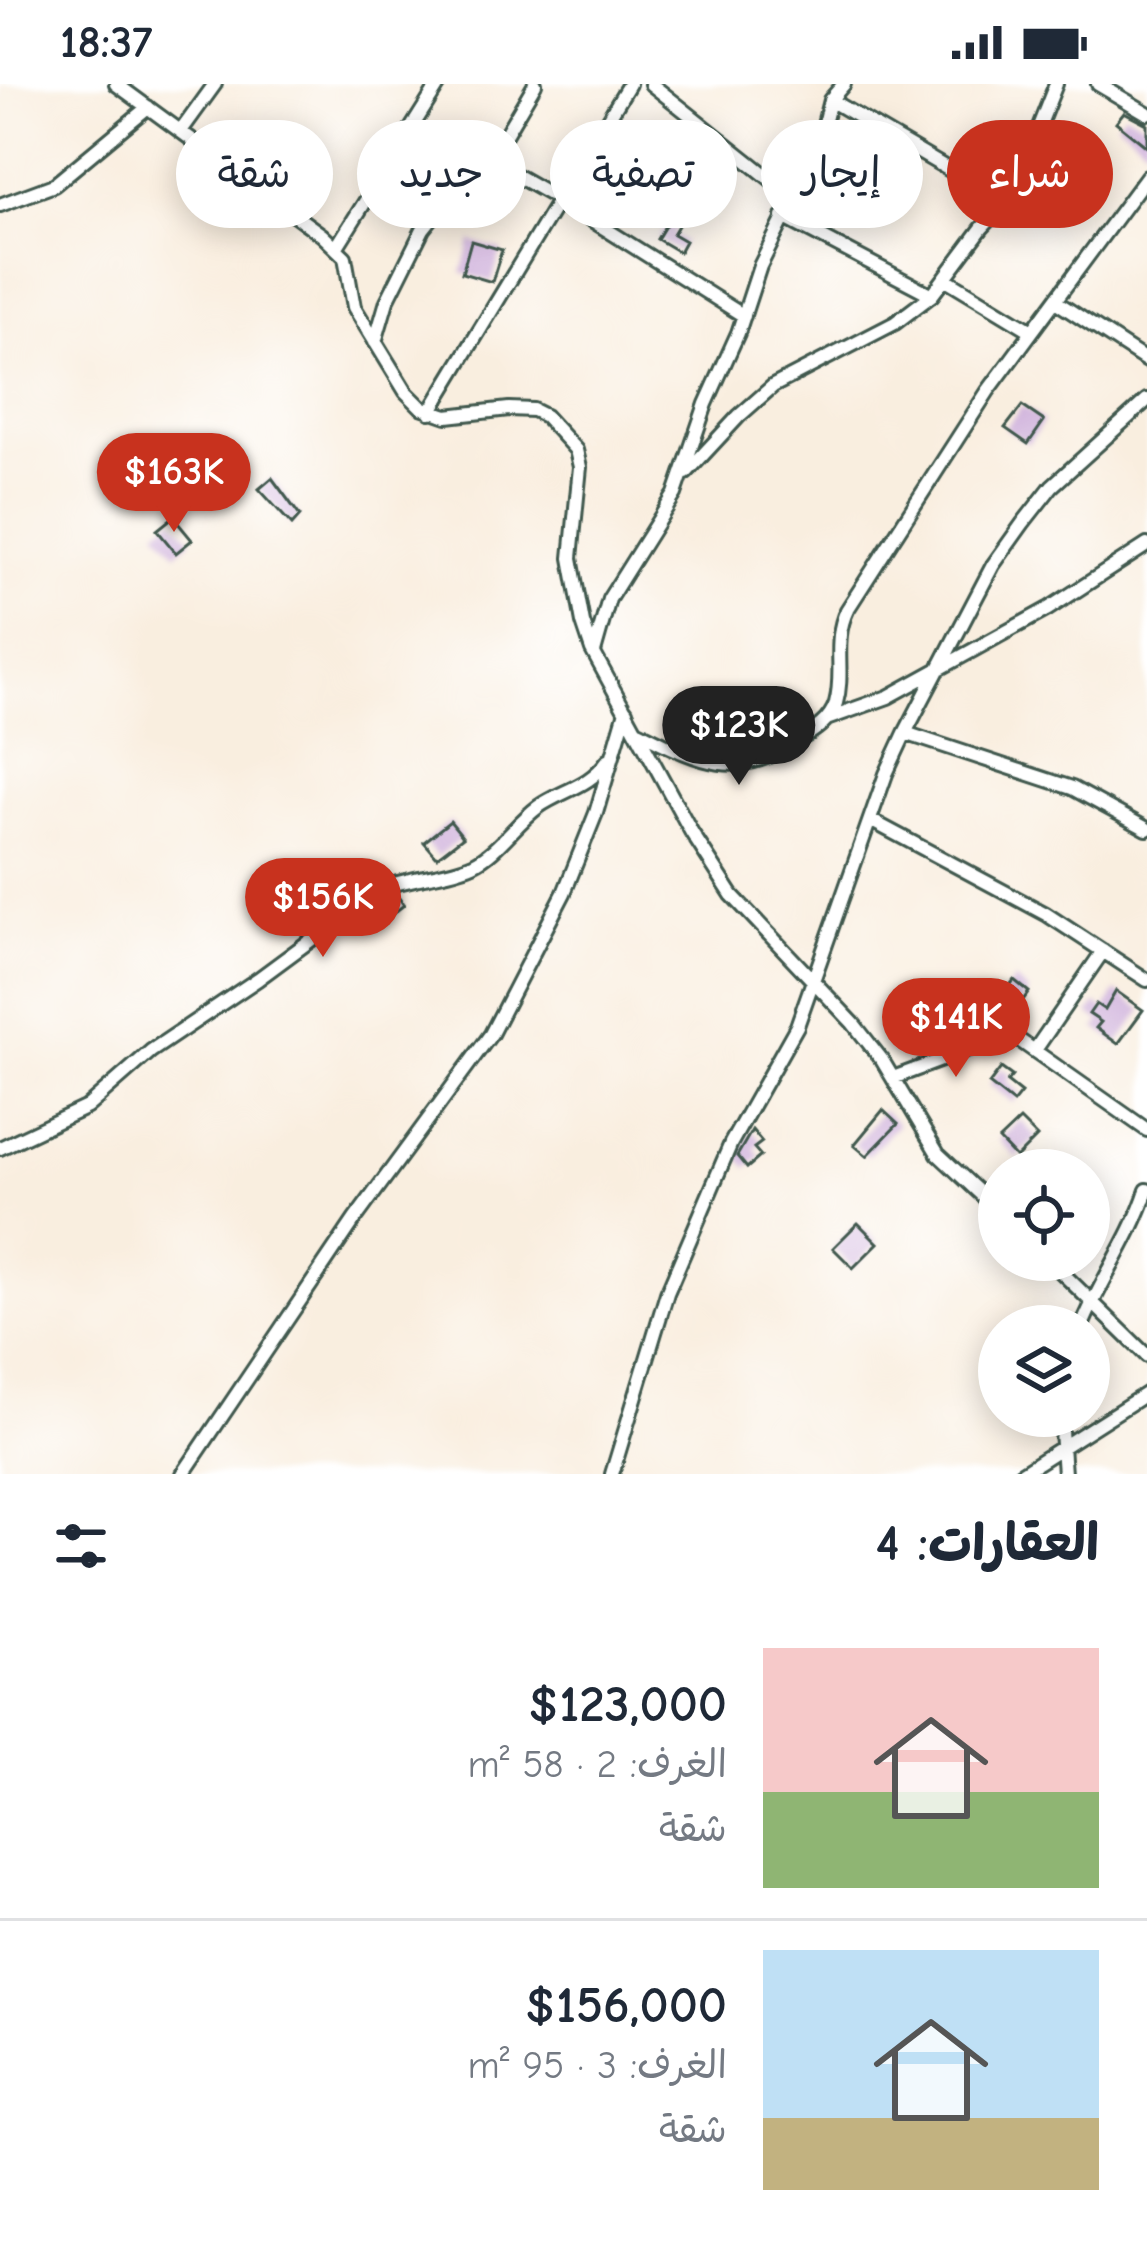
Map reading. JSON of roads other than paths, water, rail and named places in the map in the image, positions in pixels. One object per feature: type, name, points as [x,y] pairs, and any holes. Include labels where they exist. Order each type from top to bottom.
[{"type":"street","points":[[116,84],[176,127]]},
{"type":"street","points":[[189,120],[215,84]]},
{"type":"street","points":[[336,248],[439,84]]},
{"type":"street","points":[[513,120],[535,84]]},
{"type":"street","points":[[607,120],[629,84]]},
{"type":"street","points":[[651,84],[761,171]]},
{"type":"street","points":[[825,120],[830,100],[844,84]]},
{"type":"street","points":[[1042,120],[1056,84]]},
{"type":"street","points":[[1098,84],[1147,113]]},
{"type":"street","points":[[830,100],[947,168]]},
{"type":"street","points":[[0,205],[54,185],[148,107]]},
{"type":"street","points":[[828,718],[838,693],[837,641],[847,610],[988,391],[1147,176]]},
{"type":"street","points":[[430,412],[550,212]]},
{"type":"street","points":[[310,228],[336,248],[349,267],[354,307],[406,392],[430,412],[459,416],[533,410],[545,416],[576,450],[580,467],[571,558],[593,653],[732,895],[853,1024],[893,1078],[938,1154],[978,1191]]},
{"type":"street","points":[[375,341],[387,301],[425,228]]},
{"type":"street","points":[[604,228],[744,316]]},
{"type":"street","points":[[593,653],[609,599],[669,506],[778,228]]},
{"type":"street","points":[[804,228],[932,295]]},
{"type":"street","points":[[681,478],[773,386],[895,323],[932,295],[982,228]]},
{"type":"street","points":[[946,279],[1032,331]]},
{"type":"street","points":[[1055,301],[1147,361]]},
{"type":"street","points":[[612,1474],[667,1292],[731,1143],[796,1026],[905,733],[993,565],[1023,523],[1052,486],[1147,400]]},
{"type":"street","points":[[637,730],[708,763],[753,762],[784,750],[828,718],[868,706],[1048,610],[1147,545]]},
{"type":"street","points":[[183,1474],[356,1219],[491,1034],[564,892],[596,813],[626,711]]},
{"type":"street","points":[[905,733],[1072,788],[1147,830]]},
{"type":"street","points":[[0,1148],[87,1107],[151,1052],[380,889],[400,880],[460,868],[485,856],[533,810],[599,773],[615,749]]},
{"type":"street","points":[[872,820],[1046,914],[1147,980]]},
{"type":"street","points":[[1035,1050],[1103,951]]},
{"type":"street","points":[[893,1078],[1003,1037],[1016,1038],[1147,1130]]},
{"type":"street","points":[[1090,1305],[1135,1228],[1147,1190]]},
{"type":"street","points":[[1072,1281],[1147,1356]]},
{"type":"street","points":[[1020,1474],[1147,1393]]},
{"type":"street","points":[[1061,1437],[1064,1474]]},
{"type":"street","points":[[621,1446],[622,1474]]}]
